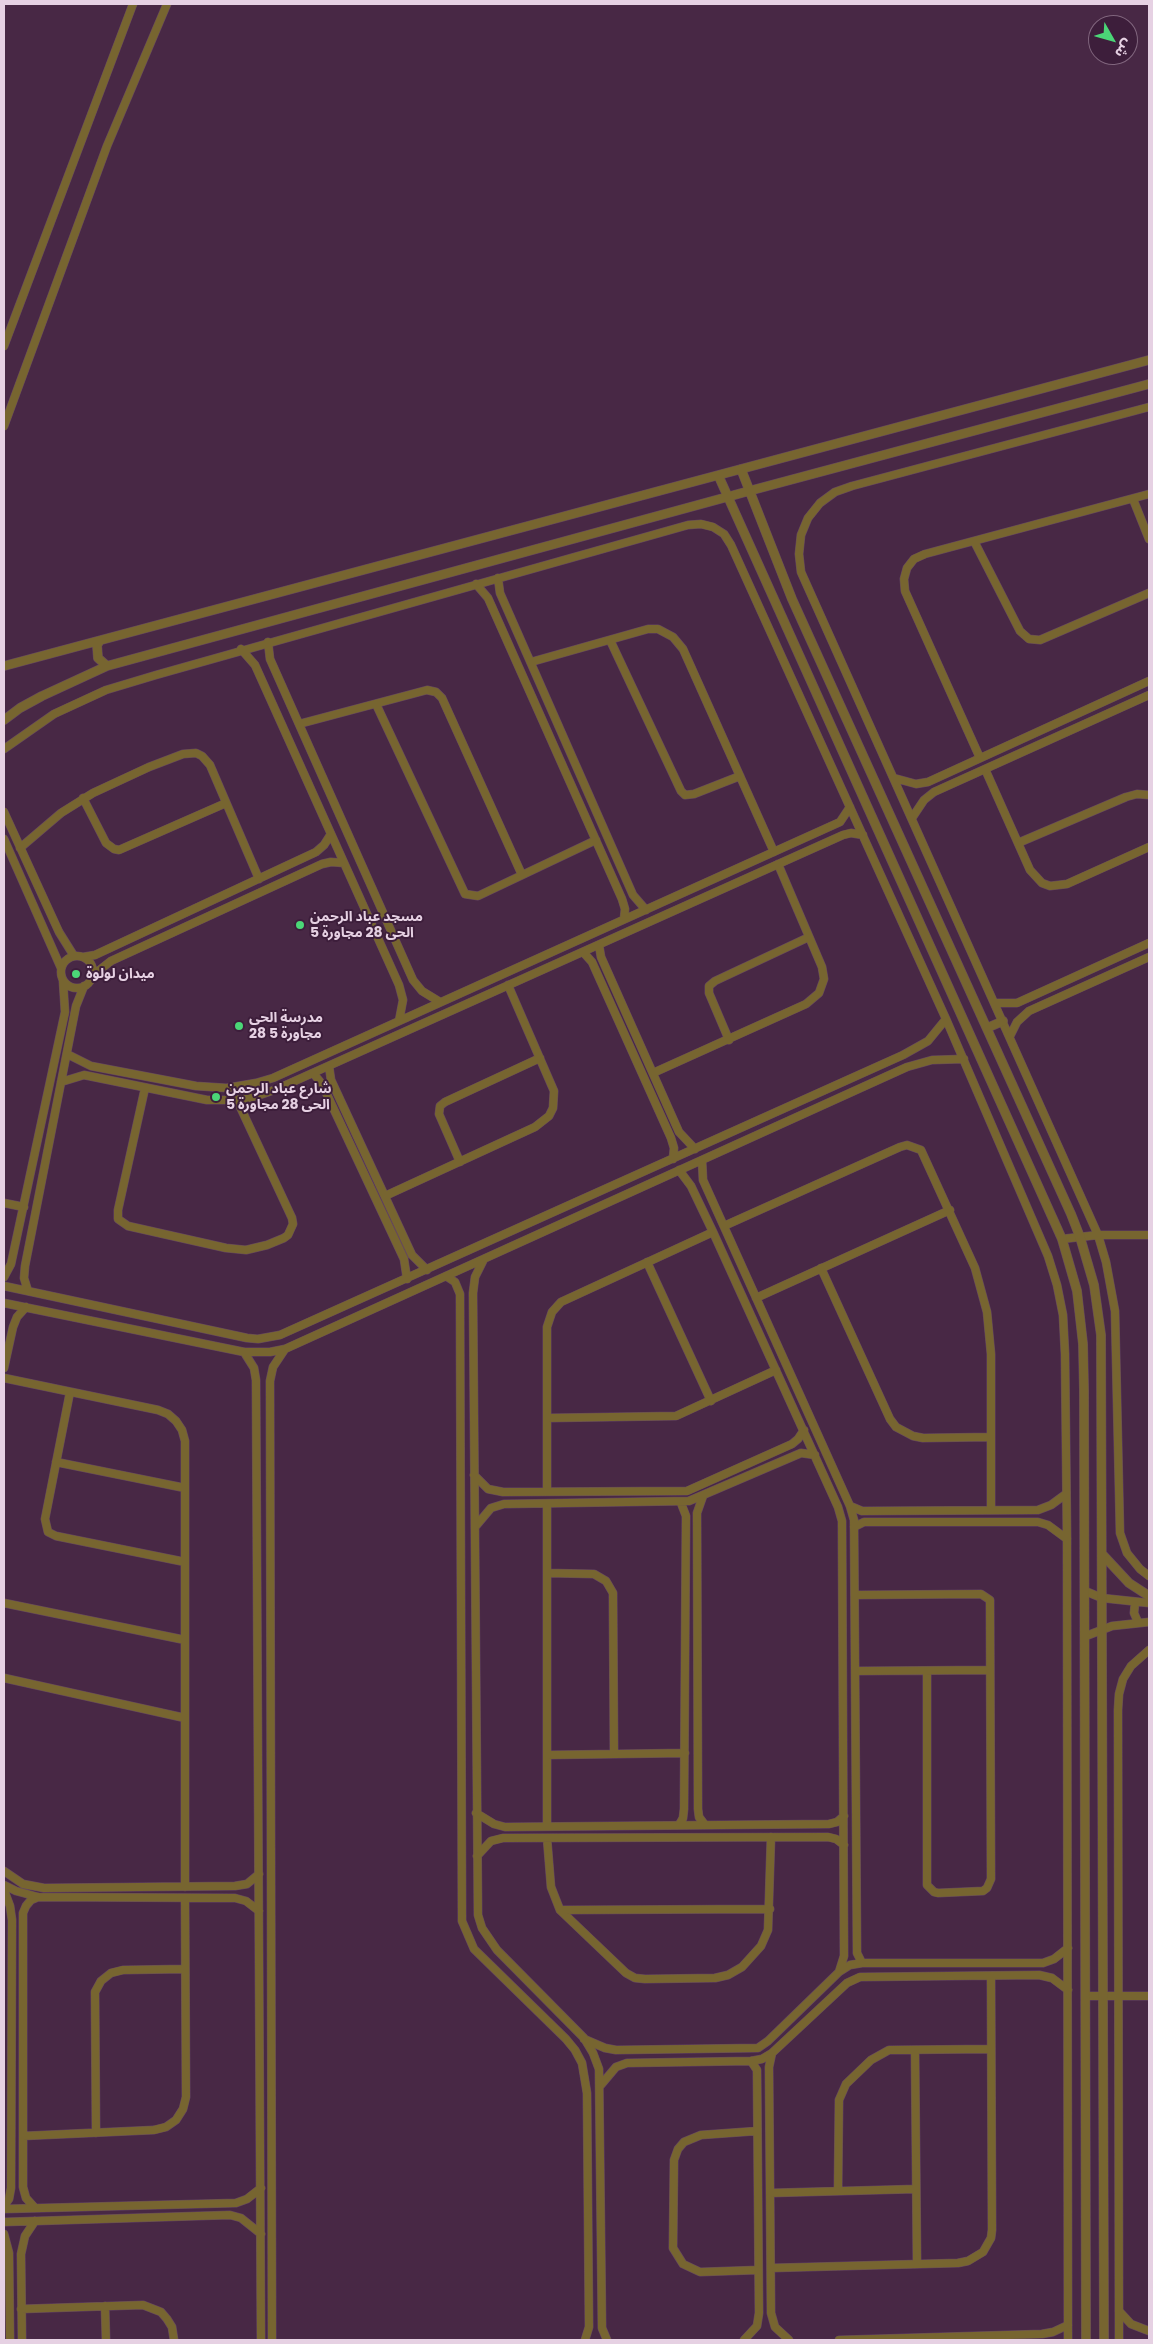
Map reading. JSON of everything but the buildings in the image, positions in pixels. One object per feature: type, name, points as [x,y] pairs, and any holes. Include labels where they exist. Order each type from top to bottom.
[{"type":"street","points":[[4,346],[133,4]]},
{"type":"street","points":[[4,426],[107,146],[167,4]]},
{"type":"street","points":[[4,666],[719,477],[1149,360]]},
{"type":"street","points":[[4,720],[20,708],[42,696],[106,666],[1149,384]]},
{"type":"street","points":[[1149,407],[835,492],[820,503],[808,518],[801,535],[799,554],[801,572],[1098,1235],[1106,1262],[1115,1311],[1120,1534],[1127,1553],[1140,1569],[1149,1576]]},
{"type":"street","points":[[741,470],[792,599],[1080,1237],[1094,1286],[1101,1335],[1104,2340]]},
{"type":"street","points":[[719,477],[1062,1239],[1077,1291],[1083,1344],[1086,1636],[1086,2340]]},
{"type":"street","points":[[980,758],[905,591],[904,579],[907,568],[914,559],[925,554],[1149,494]]},
{"type":"street","points":[[1133,498],[1149,539]]},
{"type":"street","points":[[4,750],[54,714],[106,690],[241,649],[688,525],[700,524],[713,527],[724,534],[731,545],[946,1018],[1041,1238],[1057,1285],[1065,1336],[1068,2340]]},
{"type":"street","points":[[974,540],[1020,631],[1029,639],[1040,640],[1149,593]]},
{"type":"street","points":[[498,578],[500,593],[634,895],[646,910]]},
{"type":"street","points":[[476,584],[488,598],[596,840],[624,904],[624,919]]},
{"type":"street","points":[[777,607],[783,601],[792,599]]},
{"type":"street","points":[[531,662],[648,629],[658,629],[673,637],[683,649],[774,852]]},
{"type":"street","points":[[610,640],[681,791],[685,795],[694,794],[740,776]]},
{"type":"street","points":[[100,642],[97,645],[98,658],[106,666]]},
{"type":"street","points":[[268,642],[270,659],[413,980],[422,991],[440,1002]]},
{"type":"street","points":[[241,649],[255,665],[400,985],[403,1000],[399,1021]]},
{"type":"street","points":[[894,778],[910,783],[922,783],[1149,682]]},
{"type":"street","points":[[299,724],[428,690],[440,695],[522,875]]},
{"type":"street","points":[[912,818],[928,796],[1149,695]]},
{"type":"street","points":[[376,704],[462,890],[469,896],[478,896],[596,840]]},
{"type":"street","points":[[20,848],[39,830],[84,798],[149,767],[190,753],[196,753],[207,760],[259,879]]},
{"type":"street","points":[[985,769],[1035,878],[1042,883],[1058,886],[1149,847]]},
{"type":"street","points":[[1018,843],[1126,797],[1137,794],[1149,795]]},
{"type":"street","points":[[84,798],[106,843],[119,850],[226,803]]},
{"type":"street","points":[[68,1054],[86,1064],[110,1070],[196,1086],[240,1087],[273,1078],[840,822],[850,807]]},
{"type":"street","points":[[4,812],[58,932],[74,956]]},
{"type":"street","points":[[61,968],[66,960],[74,956],[95,955],[316,852],[324,846],[331,834]]},
{"type":"street","points":[[62,1082],[84,1075],[207,1100],[237,1100],[277,1089],[847,834],[863,835]]},
{"type":"street","points":[[4,839],[61,968],[65,1012],[11,1264],[4,1277]]},
{"type":"street","points":[[28,1291],[24,1278],[25,1266],[76,1006],[84,986],[92,976],[111,961],[322,864],[331,862],[344,863]]},
{"type":"street","points":[[653,1073],[806,1004],[819,993],[824,979],[822,968],[778,864]]},
{"type":"street","points":[[729,1040],[709,993],[709,986],[714,981],[809,937]]},
{"type":"street","points":[[995,1003],[1016,1003],[1149,943]]},
{"type":"street","points":[[599,945],[601,957],[679,1132],[694,1149]]},
{"type":"street","points":[[583,952],[592,962],[671,1138],[674,1148],[673,1159]]},
{"type":"street","points":[[83,957],[92,967],[92,976]]},
{"type":"street","points":[[1010,1036],[1018,1022],[1029,1011],[1149,957]]},
{"type":"street","points":[[63,981],[70,986],[84,986]]},
{"type":"street","points":[[385,1196],[535,1128],[549,1116],[553,1108],[554,1091],[508,985]]},
{"type":"street","points":[[4,1286],[247,1338],[269,1338],[280,1335],[919,1047],[938,1031],[946,1018]]},
{"type":"street","points":[[987,1028],[1003,1021]]},
{"type":"street","points":[[460,1162],[439,1114],[440,1106],[540,1058]]},
{"type":"street","points":[[4,1302],[244,1352],[270,1352],[285,1349],[906,1067],[932,1060],[964,1059]]},
{"type":"street","points":[[329,1066],[332,1080],[412,1255],[426,1270]]},
{"type":"street","points":[[313,1073],[322,1084],[400,1251],[405,1264],[407,1278]]},
{"type":"street","points":[[145,1088],[117,1215],[120,1222],[128,1226],[226,1248],[246,1250],[266,1246],[284,1238],[288,1235],[293,1224],[292,1218],[237,1100]]},
{"type":"street","points":[[724,1226],[907,1145],[915,1146],[925,1156],[976,1272],[987,1312],[990,1336],[991,1510]]},
{"type":"street","points":[[702,1160],[701,1173],[706,1187],[850,1506],[854,1527],[857,1953],[862,1963]]},
{"type":"street","points":[[679,1170],[694,1192],[713,1232],[804,1430],[842,1521],[844,1956],[839,1972]]},
{"type":"street","points":[[694,1192],[706,1187]]},
{"type":"street","points":[[600,1191],[607,1203]]},
{"type":"street","points":[[4,1203],[24,1207]]},
{"type":"street","points":[[756,1298],[950,1210]]},
{"type":"street","points":[[547,1492],[547,1327],[552,1312],[561,1302],[713,1232]]},
{"type":"street","points":[[1062,1239],[1098,1235],[1149,1235]]},
{"type":"street","points":[[484,1259],[475,1277],[473,1293],[477,1902],[482,1928],[496,1950],[584,2038],[596,2061],[600,2086],[602,2328],[607,2340]]},
{"type":"street","points":[[647,1262],[711,1401]]},
{"type":"street","points":[[821,1268],[890,1419],[896,1426],[904,1432],[923,1438],[991,1437]]},
{"type":"street","points":[[446,1276],[455,1282],[460,1294],[461,1914],[466,1936],[474,1949],[576,2050],[586,2078],[588,2327],[584,2340]]},
{"type":"street","points":[[4,1368],[13,1326],[17,1317],[26,1307]]},
{"type":"street","points":[[172,1337],[175,1322]]},
{"type":"street","points":[[4,1324],[13,1326]]},
{"type":"street","points":[[272,2340],[270,1380],[273,1367],[285,1349]]},
{"type":"street","points":[[244,1352],[254,1368],[256,1380],[261,2340]]},
{"type":"street","points":[[547,1418],[665,1418],[681,1414],[776,1370]]},
{"type":"street","points":[[4,1378],[158,1410],[168,1414],[182,1430],[185,1441],[185,1887]]},
{"type":"street","points":[[70,1392],[44,1523],[48,1532],[56,1536],[185,1562]]},
{"type":"street","points":[[474,1475],[482,1485],[495,1492],[692,1489],[792,1444],[804,1430]]},
{"type":"street","points":[[474,1527],[485,1513],[497,1506],[681,1503],[703,1496],[801,1453],[814,1455]]},
{"type":"street","points":[[56,1462],[185,1488]]},
{"type":"street","points":[[850,1506],[862,1511],[1042,1509],[1066,1494]]},
{"type":"street","points":[[703,1496],[697,1513],[698,1809],[699,1817],[705,1825]]},
{"type":"street","points":[[679,1825],[684,1813],[685,1753],[686,1516],[681,1503]]},
{"type":"street","points":[[547,1504],[547,1826]]},
{"type":"street","points":[[854,1527],[864,1522],[1038,1522],[1048,1525],[1066,1539]]},
{"type":"street","points":[[1102,1554],[1129,1583],[1149,1596]]},
{"type":"street","points":[[547,1573],[594,1574],[606,1582],[613,1592],[614,1754]]},
{"type":"street","points":[[1085,1591],[1102,1598],[1149,1603]]},
{"type":"street","points":[[855,1595],[984,1594],[990,1604],[990,1884],[983,1891],[938,1893],[930,1889],[927,1880],[927,1671]]},
{"type":"street","points":[[4,1602],[185,1640]]},
{"type":"street","points":[[1135,1603],[1134,1613],[1138,1622]]},
{"type":"street","points":[[1086,1636],[1103,1628],[1149,1622]]},
{"type":"street","points":[[843,1635],[855,1635]]},
{"type":"street","points":[[1119,2340],[1118,1694],[1123,1679],[1131,1666],[1149,1650]]},
{"type":"street","points":[[855,1672],[990,1670]]},
{"type":"street","points":[[4,1678],[185,1718]]},
{"type":"street","points":[[258,1678],[271,1678]]},
{"type":"street","points":[[547,1755],[685,1753]]},
{"type":"street","points":[[476,1813],[499,1826],[833,1823],[844,1816]]},
{"type":"street","points":[[547,1838],[550,1887],[560,1910],[626,1972],[635,1978],[645,1979],[715,1978],[733,1973],[742,1967],[764,1941],[770,1925],[771,1837]]},
{"type":"street","points":[[476,1856],[491,1841],[497,1839],[828,1837],[844,1844]]},
{"type":"street","points":[[4,1871],[14,1879],[34,1887],[82,1888],[235,1886],[247,1884],[259,1874]]},
{"type":"street","points":[[4,1885],[16,1891],[38,1897],[235,1898],[246,1901],[259,1911]]},
{"type":"street","points":[[235,1886],[235,1898]]},
{"type":"street","points":[[82,1888],[82,1897]]},
{"type":"street","points":[[4,1890],[10,1906],[12,1920],[8,2059],[11,2188],[9,2199],[4,2208],[223,2203],[242,2201],[261,2188]]},
{"type":"street","points":[[35,2208],[26,2198],[23,2187],[24,1913],[26,1906],[31,1900],[38,1897]]},
{"type":"street","points":[[23,2136],[154,2130],[166,2127],[176,2120],[183,2109],[186,2097],[185,1898]]},
{"type":"street","points":[[560,1910],[770,1909]]},
{"type":"street","points":[[584,2038],[605,2048],[616,2050],[758,2048],[768,2041],[839,1972],[850,1965],[862,1963],[1043,1963],[1054,1959],[1068,1948]]},
{"type":"street","points":[[96,2133],[94,2004],[98,1986],[111,1973],[123,1970],[185,1969]]},
{"type":"street","points":[[600,2086],[616,2067],[627,2063],[751,2061],[772,2053],[847,1983],[855,1978],[1043,1975],[1052,1978],[1068,1990]]},
{"type":"street","points":[[771,2268],[968,2261],[983,2252],[991,2238],[991,1976]]},
{"type":"street","points":[[527,2001],[537,1991]]},
{"type":"street","points":[[1086,1996],[1149,1996]]},
{"type":"street","points":[[260,2041],[272,2041]]},
{"type":"street","points":[[915,2050],[917,2264]]},
{"type":"street","points":[[838,2191],[839,2100],[846,2084],[871,2060],[882,2052],[992,2050]]},
{"type":"street","points":[[772,2053],[770,2067],[771,2313],[775,2327],[788,2340]]},
{"type":"street","points":[[744,2340],[757,2326],[759,2313],[757,2070],[751,2061]]},
{"type":"street","points":[[757,2131],[701,2135],[684,2142],[678,2149],[674,2160],[673,2248],[683,2264],[690,2269],[700,2272],[758,2270]]},
{"type":"street","points":[[11,2188],[17,2190],[23,2187]]},
{"type":"street","points":[[770,2193],[916,2189]]},
{"type":"street","points":[[223,2203],[223,2215]]},
{"type":"street","points":[[4,2222],[223,2215],[241,2218],[261,2234]]},
{"type":"street","points":[[22,2340],[22,2245],[35,2221]]},
{"type":"street","points":[[4,2234],[9,2253],[7,2305],[10,2340]]},
{"type":"street","points":[[21,2309],[143,2304],[152,2307],[167,2319],[172,2328],[174,2340]]},
{"type":"street","points":[[106,2306],[106,2340]]},
{"type":"street","points":[[1119,2310],[1131,2324],[1149,2331]]},
{"type":"street","points":[[759,2313],[771,2313]]},
{"type":"street","points":[[839,2340],[1042,2337],[1068,2325]]},
{"type":"place","name":"مسجد عباد الرحمن الحى 28 مجاورة 5","points":[[300,925]]},
{"type":"place","name":"ميدان لولوة","points":[[76,974]]},
{"type":"place","name":"مدرسة الحى 28 مجاورة 5","points":[[239,1026]]},
{"type":"place","name":"شارع عباد الرحمن الحى 28 مجاورة 5","points":[[216,1097]]}]
